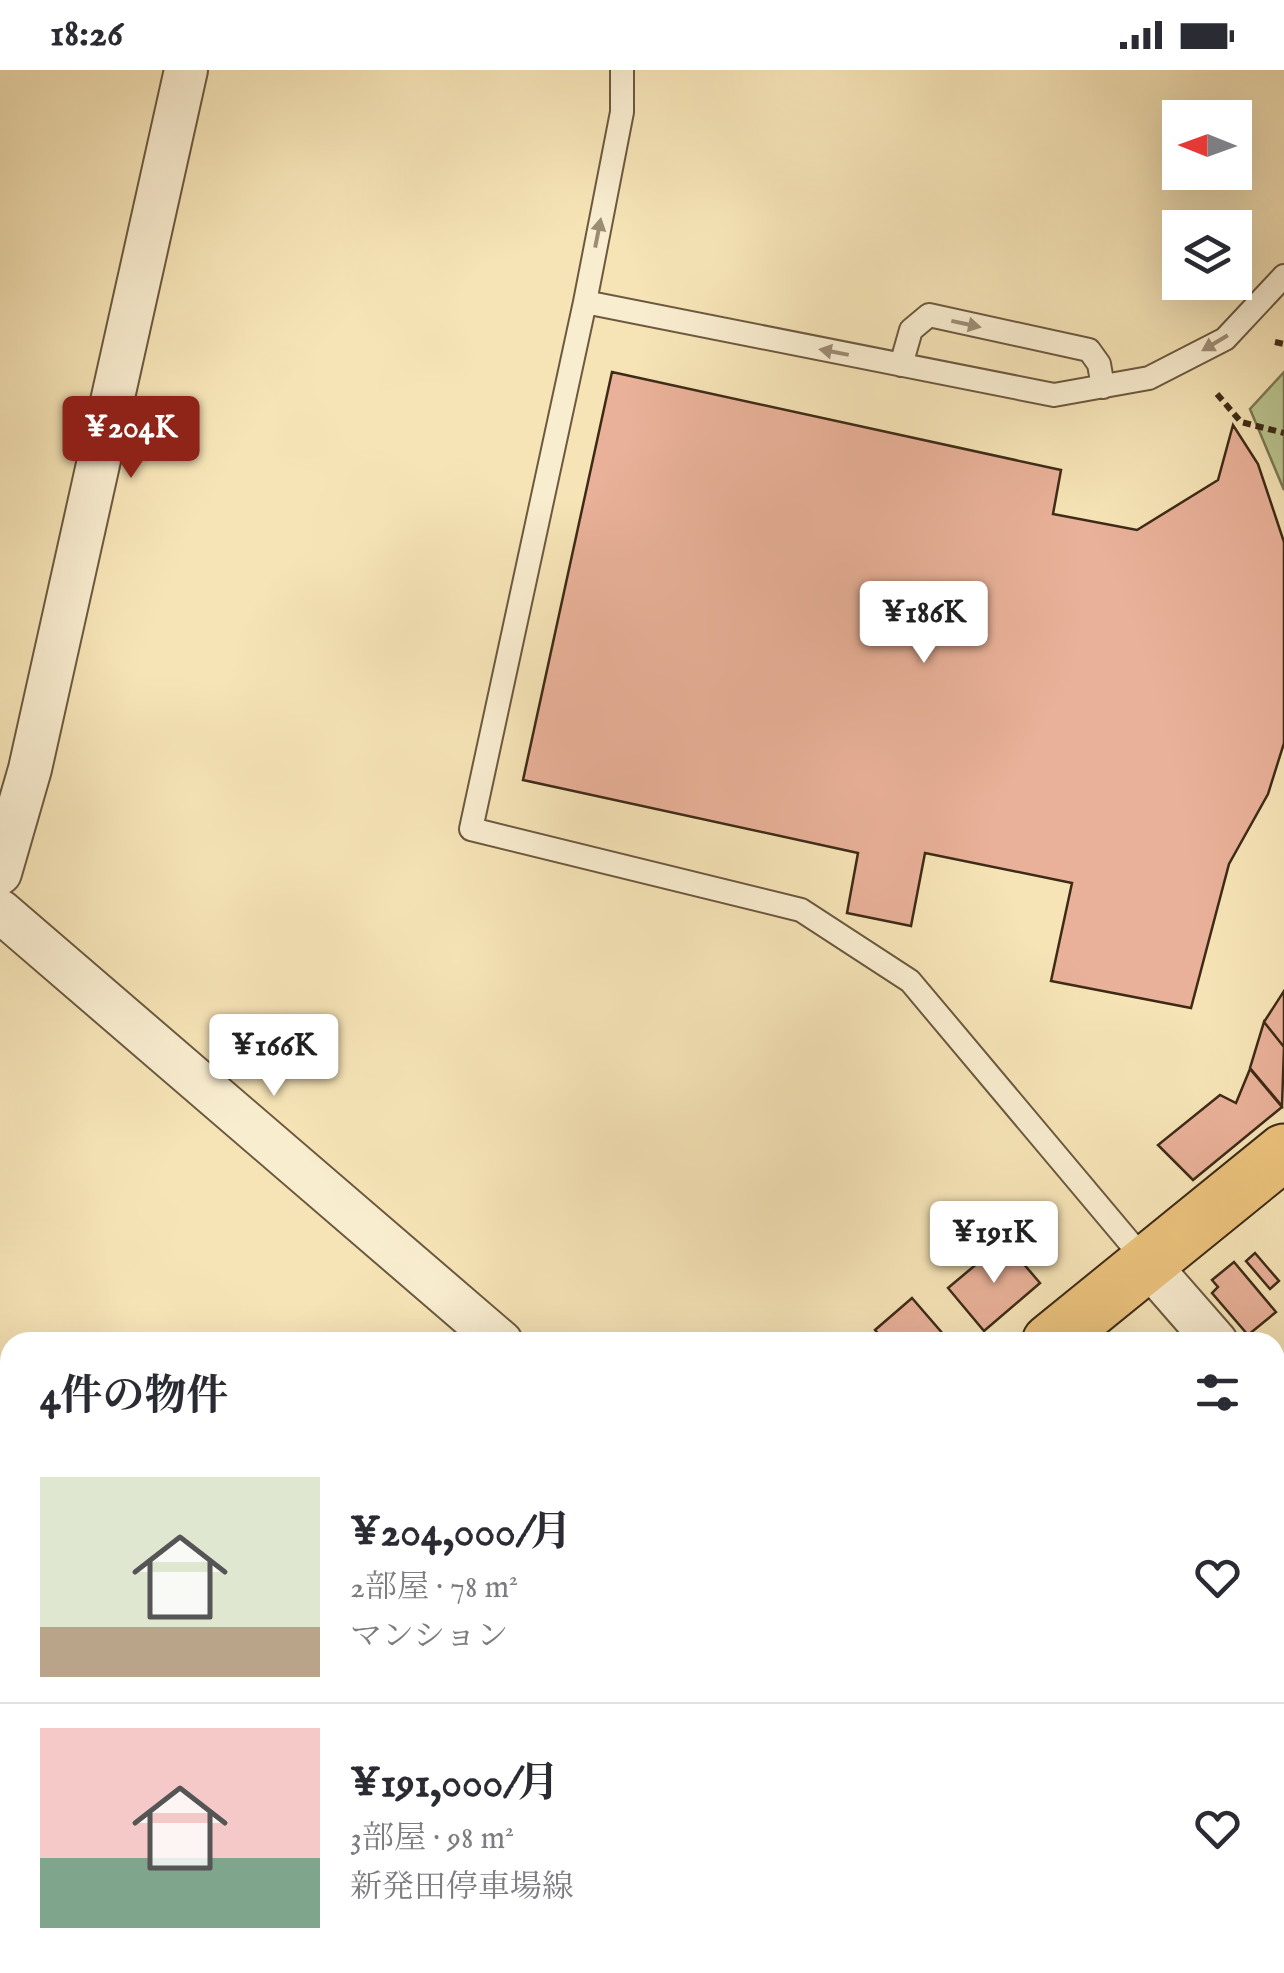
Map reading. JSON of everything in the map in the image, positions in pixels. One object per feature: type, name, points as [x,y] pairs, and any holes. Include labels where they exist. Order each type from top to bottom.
[{"type":"main road","points":[[1062,1332],[1284,1152]]},
{"type":"street","points":[[0,873],[15,759],[186,70]]},
{"type":"street","points":[[0,911],[489,1332]]},
{"type":"street","points":[[1148,1263],[1207,1332]]},
{"type":"lane","points":[[622,70],[622,112],[471,830],[801,910],[910,981],[1148,1263]]},
{"type":"lane","points":[[584,302],[1054,395],[1149,378],[1225,339],[1284,276]]},
{"type":"lane","points":[[901,365],[912,330],[928,316],[1089,350],[1099,364],[1103,387]]},
{"type":"path","points":[[1217,394],[1241,422],[1284,433]]},
{"type":"green space","points":[[1284,372],[1284,490],[1250,409]]},
{"type":"building","points":[[612,372],[1061,470],[1053,514],[1137,530],[1218,480],[1233,425],[1258,464],[1284,542],[1284,743],[1268,794],[1229,864],[1191,1008],[1051,981],[1072,883],[925,853],[911,926],[847,913],[858,853],[523,780]]},
{"type":"building","points":[[1284,991],[1284,1047],[1264,1022]]},
{"type":"building","points":[[1264,1022],[1284,1047],[1282,1106],[1250,1068]]},
{"type":"building","points":[[1250,1069],[1282,1107],[1193,1180],[1158,1145],[1220,1095],[1236,1103]]},
{"type":"building","points":[[1004,1241],[1040,1283],[984,1331],[948,1288]]},
{"type":"building","points":[[1255,1253],[1279,1281],[1270,1289],[1246,1261]]},
{"type":"building","points":[[1234,1262],[1276,1312],[1252,1332],[1245,1332],[1212,1293],[1218,1287],[1212,1280]]},
{"type":"building","points":[[912,1298],[941,1332],[877,1332]]}]
